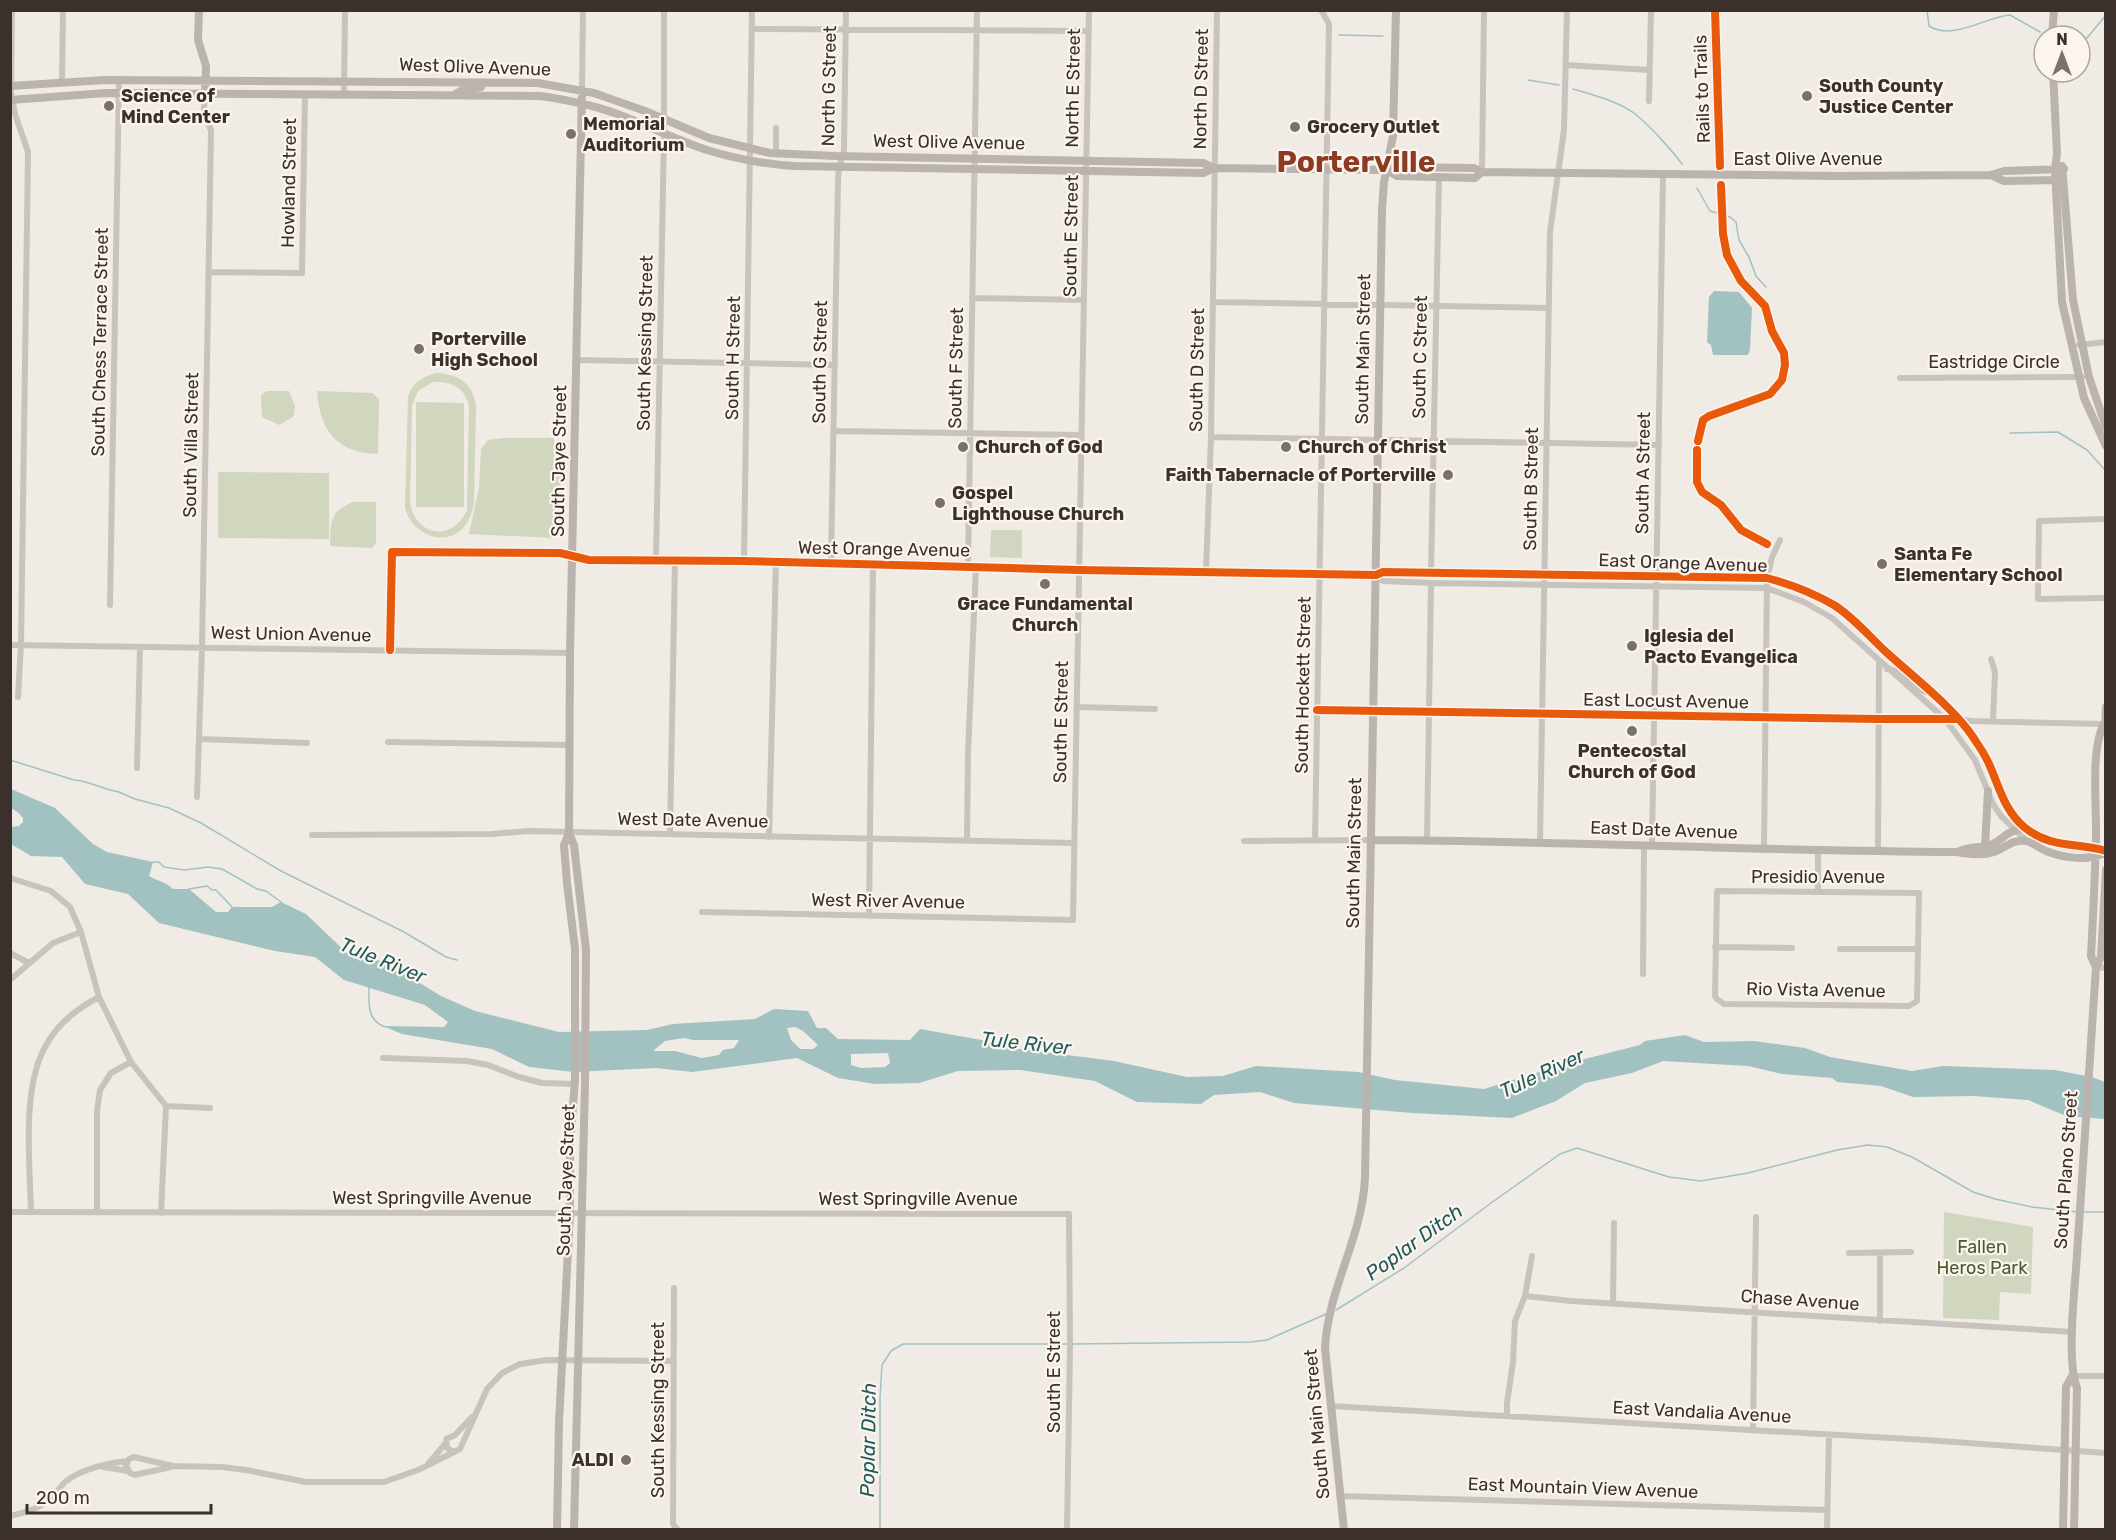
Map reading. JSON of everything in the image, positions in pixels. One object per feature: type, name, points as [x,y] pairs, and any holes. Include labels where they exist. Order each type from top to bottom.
[{"type":"main road","points":[[199,10],[198,39],[206,66],[205,94]]},
{"type":"main road","name":"South Main Street","points":[[1344,1530],[1325,1362],[1328,1324],[1335,1295],[1361,1217],[1365,1189],[1382,209],[1393,136],[1396,10]]},
{"type":"main road","name":"West Olive Avenue","points":[[11,86],[119,80],[520,82],[550,84],[582,90],[628,104],[708,150],[750,155],[776,154],[890,168],[975,169],[1203,163],[1214,168],[1387,170]]},
{"type":"main road","points":[[454,95],[467,88],[508,87],[520,82]]},
{"type":"main road","points":[[2054,84],[2057,153],[2069,273],[2076,318],[2077,346]]},
{"type":"main road","name":"South Jaye Street","points":[[557,1530],[562,1360],[570,1214],[570,1143],[575,1082],[576,949],[564,845],[568,833],[582,90]]},
{"type":"main road","name":"West Olive Avenue","points":[[11,98],[119,93],[527,95],[582,104],[709,138],[750,155],[784,165],[919,158],[1087,165]]},
{"type":"main road","points":[[890,168],[903,162],[916,162],[919,158]]},
{"type":"main road","name":"East Olive Avenue","points":[[1387,170],[1400,167],[1474,168],[1482,172],[1663,175],[1991,175],[2004,171],[2059,169]]},
{"type":"main road","name":"East Olive Avenue","points":[[1387,170],[1397,176],[1475,178],[1482,172]]},
{"type":"main road","name":"East Olive Avenue","points":[[1991,175],[2004,181],[2060,180]]},
{"type":"main road","points":[[2060,180],[2060,286],[2084,377],[2087,406],[2106,446]]},
{"type":"main road","points":[[2060,286],[2066,290],[2070,314],[2076,318]]},
{"type":"main road","points":[[2084,377],[2106,427]]},
{"type":"main road","name":"South Plano Street","points":[[2101,967],[2091,956],[2096,858],[2097,752],[2099,733],[2105,726],[2106,707]]},
{"type":"main road","points":[[1984,847],[1988,791]]},
{"type":"main road","points":[[2024,826],[2037,835],[2062,845],[2096,848],[2106,852]]},
{"type":"main road","name":"East Date Avenue","points":[[1957,852],[1967,847],[1984,847],[1995,844],[2010,832],[2016,832],[2024,826]]},
{"type":"main road","name":"South Jaye Street","points":[[568,833],[574,844],[586,950],[574,1530]]},
{"type":"main road","name":"East Date Avenue","points":[[1371,840],[1648,844],[1764,850],[1969,854],[1984,854],[1996,851],[2010,843],[2026,841]]},
{"type":"main road","points":[[2026,841],[2047,852],[2061,855],[2096,858],[2106,852]]},
{"type":"main road","name":"South Plano Street","points":[[2074,1530],[2066,1387],[2072,1376],[2089,1063],[2101,967],[2106,870]]},
{"type":"main road","name":"South Plano Street","points":[[2063,1530],[2071,1450]]},
{"type":"street","points":[[12,10],[11,98],[28,152],[21,645],[18,697]]},
{"type":"street","points":[[62,82],[63,10]]},
{"type":"street","points":[[344,94],[345,10]]},
{"type":"street","points":[[582,90],[583,10]]},
{"type":"street","name":"South Kessing Street","points":[[656,560],[664,10]]},
{"type":"street","name":"South H Street","points":[[744,561],[752,10]]},
{"type":"street","name":"North G Street","points":[[840,162],[844,151],[846,10]]},
{"type":"street","name":"South F Street","points":[[968,567],[977,10]]},
{"type":"street","name":"North E Street","points":[[1087,165],[1089,10]]},
{"type":"street","name":"North D Street","points":[[1214,168],[1217,10]]},
{"type":"street","name":"South Hockett Street","points":[[1315,841],[1329,24],[1321,10]]},
{"type":"street","points":[[1482,172],[1484,10]]},
{"type":"street","name":"South B Street","points":[[1540,842],[1547,308],[1550,232],[1564,130],[1567,10]]},
{"type":"street","points":[[1649,101],[1651,10]]},
{"type":"street","points":[[752,29],[1089,31]]},
{"type":"street","points":[[1566,65],[1649,70]]},
{"type":"street","name":"South Chess Terrace Street","points":[[110,605],[119,80]]},
{"type":"street","name":"South Villa Street","points":[[197,797],[210,272],[211,131],[204,110],[205,94]]},
{"type":"street","name":"Howland Street","points":[[210,272],[302,273],[305,94]]},
{"type":"street","points":[[776,128],[776,154]]},
{"type":"street","name":"South G Street","points":[[831,564],[840,162]]},
{"type":"street","name":"South E Street","points":[[1073,920],[1087,165]]},
{"type":"street","name":"South D Street","points":[[1206,572],[1211,437],[1214,168]]},
{"type":"street","name":"South A Street","points":[[1643,974],[1654,715],[1663,175]]},
{"type":"street","name":"South C Street","points":[[1431,573],[1439,177]]},
{"type":"street","points":[[972,298],[1084,300]]},
{"type":"street","points":[[1213,302],[1547,308]]},
{"type":"street","points":[[2077,346],[2106,342]]},
{"type":"street","points":[[577,360],[835,364]]},
{"type":"street","name":"Eastridge Circle","points":[[1900,378],[2084,377]]},
{"type":"street","points":[[834,431],[1082,435]]},
{"type":"street","points":[[1211,437],[1659,445]]},
{"type":"street","points":[[2106,519],[2039,521],[2038,599],[2106,598]]},
{"type":"street","points":[[1764,850],[1767,578],[1772,557],[1780,540]]},
{"type":"street","name":"West Orange Avenue","points":[[390,650],[392,552],[560,553],[589,560],[776,561],[1079,570],[1376,575]]},
{"type":"street","points":[[670,834],[675,561]]},
{"type":"street","points":[[770,837],[776,561]]},
{"type":"street","points":[[869,915],[873,564]]},
{"type":"street","points":[[967,841],[968,753],[976,567]]},
{"type":"street","name":"East Orange Avenue","points":[[2016,832],[1997,810],[1976,760],[1945,719],[1832,618],[1804,602],[1767,588],[1431,583],[1383,581],[1376,575],[1383,572],[1767,578],[1789,584],[1836,606],[1958,718],[1989,763],[1999,792],[2006,804],[2024,826]]},
{"type":"street","points":[[1427,840],[1431,583]]},
{"type":"street","name":"West Union Avenue","points":[[10,645],[570,653]]},
{"type":"street","points":[[137,768],[140,648]]},
{"type":"street","points":[[1991,659],[1995,672],[1993,721]]},
{"type":"street","points":[[1878,851],[1879,662]]},
{"type":"street","points":[[1887,669],[1901,672],[1922,691],[1931,692]]},
{"type":"street","points":[[1077,707],[1155,709]]},
{"type":"street","name":"East Locust Avenue","points":[[1317,710],[1767,718],[1958,718],[2105,726]]},
{"type":"street","points":[[199,739],[307,743]]},
{"type":"street","points":[[388,742],[570,745]]},
{"type":"street","name":"West Date Avenue","points":[[312,835],[491,834],[529,831],[1074,843]]},
{"type":"street","points":[[2016,832],[2026,841]]},
{"type":"street","name":"East Date Avenue","points":[[2010,843],[2016,832]]},
{"type":"street","points":[[1244,841],[1371,840]]},
{"type":"street","points":[[1818,850],[1818,892]]},
{"type":"street","points":[[10,878],[51,891],[70,907],[81,932],[99,997],[131,1062],[166,1106],[161,1213]]},
{"type":"street","name":"Presidio Avenue","points":[[1715,947],[1717,891],[1919,893],[1918,949]]},
{"type":"street","name":"West River Avenue","points":[[702,912],[1073,920]]},
{"type":"street","points":[[10,980],[53,943],[81,932]]},
{"type":"street","points":[[1715,947],[1792,948]]},
{"type":"street","name":"Rio Vista Avenue","points":[[1715,947],[1715,996],[1724,1004],[1909,1006],[1914,1004],[1918,996],[1918,949]]},
{"type":"street","points":[[1840,948],[1918,949]]},
{"type":"street","points":[[10,953],[29,963]]},
{"type":"street","points":[[31,1212],[30,1107],[35,1074],[42,1052],[51,1036],[79,1007],[99,997]]},
{"type":"street","points":[[383,1058],[468,1061],[488,1065],[542,1083],[575,1082]]},
{"type":"street","points":[[97,1212],[97,1111],[100,1090],[111,1073],[131,1062]]},
{"type":"street","points":[[166,1106],[210,1108]]},
{"type":"street","name":"West Springville Avenue","points":[[10,1212],[1069,1214]]},
{"type":"street","name":"South E Street","points":[[1067,1530],[1070,1347],[1069,1214]]},
{"type":"street","points":[[1752,1429],[1756,1217]]},
{"type":"street","points":[[1612,1304],[1614,1223]]},
{"type":"street","points":[[1849,1253],[1911,1252]]},
{"type":"street","points":[[1880,1253],[1880,1321]]},
{"type":"street","points":[[1508,1416],[1507,1403],[1514,1362],[1515,1321],[1525,1296],[1532,1256]]},
{"type":"street","name":"South Kessing Street","points":[[674,1288],[673,1524],[678,1530]]},
{"type":"street","name":"Chase Avenue","points":[[1525,1296],[1612,1304],[2073,1332]]},
{"type":"street","points":[[10,1516],[32,1511],[43,1505],[65,1483],[78,1474],[134,1458],[173,1466],[246,1470],[306,1482],[369,1484],[399,1478],[460,1449],[487,1389],[502,1373],[531,1362],[674,1360]]},
{"type":"street","points":[[2072,1376],[2106,1376]]},
{"type":"street","name":"East Vandalia Avenue","points":[[1330,1406],[1752,1429],[2106,1453]]},
{"type":"street","points":[[428,1465],[448,1437],[454,1435],[473,1416]]},
{"type":"street","points":[[454,1435],[459,1436],[462,1441]]},
{"type":"street","points":[[1827,1530],[1829,1435]]},
{"type":"street","points":[[445,1444],[449,1450],[454,1452]]},
{"type":"street","points":[[128,1461],[126,1466],[128,1471]]},
{"type":"street","points":[[142,1461],[144,1466],[142,1471]]},
{"type":"street","points":[[103,1467],[128,1471],[135,1475],[142,1471],[173,1466]]},
{"type":"street","name":"East Mountain View Avenue","points":[[1339,1496],[1827,1510]]},
{"type":"green space","points":[[436,373],[451,375],[463,381],[472,391],[476,406],[474,502],[463,528],[446,537],[428,535],[420,530],[413,524],[405,507],[408,397],[415,384]],"holes":[[[433,382],[457,387],[465,395],[469,408],[467,510],[461,520],[444,531],[427,529],[419,523],[410,503],[412,406],[418,391]]]},
{"type":"green space","points":[[267,391],[289,391],[295,406],[294,416],[279,425],[262,417],[261,395]]},
{"type":"green space","points":[[317,391],[373,393],[379,400],[378,454],[352,449],[333,437],[322,418]]},
{"type":"green space","points":[[416,402],[464,403],[464,507],[416,507]]},
{"type":"green space","points":[[554,438],[554,467],[561,468],[560,533],[555,538],[469,534],[479,488],[481,449],[488,440]]},
{"type":"green space","points":[[218,472],[329,473],[329,539],[218,538]]},
{"type":"green space","points":[[353,502],[376,502],[376,543],[372,548],[330,546],[335,514]]},
{"type":"green space","points":[[991,530],[1022,530],[1022,558],[990,557]]},
{"type":"green space","name":"Fallen Heros Park","points":[[1944,1212],[2033,1227],[2031,1294],[2000,1292],[1999,1320],[1943,1318]]},
{"type":"water","points":[[1714,291],[1739,292],[1752,308],[1748,355],[1713,355],[1711,345],[1707,342],[1709,297]]},
{"type":"water","name":"Tule River","points":[[11,789],[55,808],[93,844],[107,852],[153,862],[149,876],[173,889],[189,889],[216,912],[228,912],[232,907],[272,907],[281,902],[306,914],[351,957],[384,961],[441,996],[475,1011],[559,1032],[647,1030],[673,1024],[755,1019],[774,1009],[808,1011],[817,1028],[826,1028],[838,1039],[910,1040],[920,1029],[993,1042],[1004,1047],[1114,1061],[1187,1077],[1223,1076],[1256,1066],[1358,1072],[1395,1080],[1484,1089],[1565,1064],[1640,1045],[1645,1041],[1685,1035],[1704,1042],[1754,1041],[1805,1048],[1830,1057],[1912,1071],[1943,1066],[2055,1070],[2092,1077],[2105,1082],[2105,1119],[2066,1116],[2028,1100],[1974,1096],[1913,1097],[1881,1086],[1837,1082],[1832,1078],[1782,1074],[1748,1066],[1663,1061],[1632,1073],[1585,1083],[1556,1101],[1512,1118],[1412,1113],[1294,1103],[1260,1092],[1214,1095],[1201,1104],[1137,1102],[1095,1081],[1020,1070],[958,1071],[919,1083],[875,1084],[838,1078],[797,1058],[692,1072],[656,1068],[574,1072],[529,1067],[492,1049],[402,1034],[383,1026],[444,1027],[448,1022],[425,1005],[344,980],[315,957],[275,951],[159,923],[128,894],[85,884],[62,857],[31,856],[11,844],[11,827],[19,826],[23,818],[11,808]],"holes":[[[795,1027],[803,1031],[818,1045],[813,1049],[800,1049],[791,1040],[787,1028]],[[684,1038],[739,1040],[734,1048],[723,1050],[719,1055],[702,1058],[675,1051],[653,1051],[665,1041]],[[888,1053],[890,1063],[885,1067],[861,1068],[851,1065],[851,1054]]]},
{"type":"waterway","points":[[1927,10],[1929,26],[1938,30],[1959,30],[2010,15],[2032,27]]},
{"type":"waterway","points":[[2092,32],[2106,15]]},
{"type":"waterway","points":[[1339,35],[1383,36]]},
{"type":"waterway","points":[[1528,80],[1559,85]]},
{"type":"waterway","points":[[1573,89],[1613,102],[1634,113],[1660,137],[1682,164]]},
{"type":"waterway","points":[[1697,188],[1710,211],[1730,217],[1736,222],[1739,240],[1756,276],[1766,287]]},
{"type":"waterway","points":[[2010,433],[2058,432],[2087,450],[2106,471]]},
{"type":"waterway","points":[[10,760],[169,808],[201,823],[281,871],[404,932],[446,957],[457,960]]},
{"type":"waterway","points":[[153,862],[159,862],[164,867],[184,870],[208,867],[222,869],[257,889],[266,891],[281,902]]},
{"type":"waterway","points":[[189,889],[207,886],[216,890],[232,907]]},
{"type":"waterway","points":[[369,985],[370,1010],[374,1020],[385,1027]]},
{"type":"waterway","name":"Poplar Ditch","points":[[1336,1310],[1404,1268],[1560,1154],[1577,1148],[1669,1177],[1701,1181],[1748,1173],[1837,1150],[1868,1145],[1887,1147],[1912,1157],[1973,1192],[2032,1207],[2078,1212]]},
{"type":"waterway","name":"Poplar Ditch","points":[[2082,1212],[2106,1212]]},
{"type":"waterway","name":"Poplar Ditch","points":[[1072,1344],[1251,1342],[1267,1340],[1326,1314]]},
{"type":"waterway","name":"Poplar Ditch","points":[[880,1530],[882,1365],[891,1351],[903,1344],[1068,1344]]},
{"type":"cycle path","name":"Rails to Trails","points":[[1715,10],[1720,166]]},
{"type":"cycle path","points":[[1698,441],[1703,420],[1770,394],[1782,380],[1785,365],[1784,353],[1772,331],[1765,306],[1741,281],[1727,255],[1723,234],[1721,185]]},
{"type":"cycle path","points":[[1697,450],[1697,482],[1702,492],[1721,505],[1741,530],[1767,544]]},
{"type":"cycle path","points":[[390,650],[392,552],[560,553],[589,560],[744,561],[1079,570],[1767,578],[1810,593],[1841,610],[1944,703],[1965,726],[1981,750],[2007,805],[2024,827],[2054,842],[2106,851]]},
{"type":"cycle path","points":[[1317,710],[1958,719]]},
{"type":"place","name":"South County Justice Center","points":[[1807,96]]},
{"type":"place","name":"Science of Mind Center","points":[[109,106]]},
{"type":"place","name":"Grocery Outlet","points":[[1295,127]]},
{"type":"place","name":"Memorial Auditorium","points":[[571,134]]},
{"type":"place","name":"Porterville High School","points":[[419,349]]},
{"type":"place","name":"Church of God","points":[[963,447]]},
{"type":"place","name":"Church of Christ","points":[[1286,447]]},
{"type":"place","name":"Faith Tabernacle of Porterville","points":[[1448,475]]},
{"type":"place","name":"Gospel Lighthouse Church","points":[[940,503]]},
{"type":"place","name":"Santa Fe Elementary School","points":[[1882,564]]},
{"type":"place","name":"Grace Fundamental Church","points":[[1045,584]]},
{"type":"place","name":"Iglesia del Pacto Evangelica","points":[[1632,646]]},
{"type":"place","name":"Pentecostal Church of God","points":[[1632,731]]},
{"type":"place","name":"ALDI","points":[[626,1460]]},
{"type":"district","name":"Porterville","points":[[1356,162]]}]
